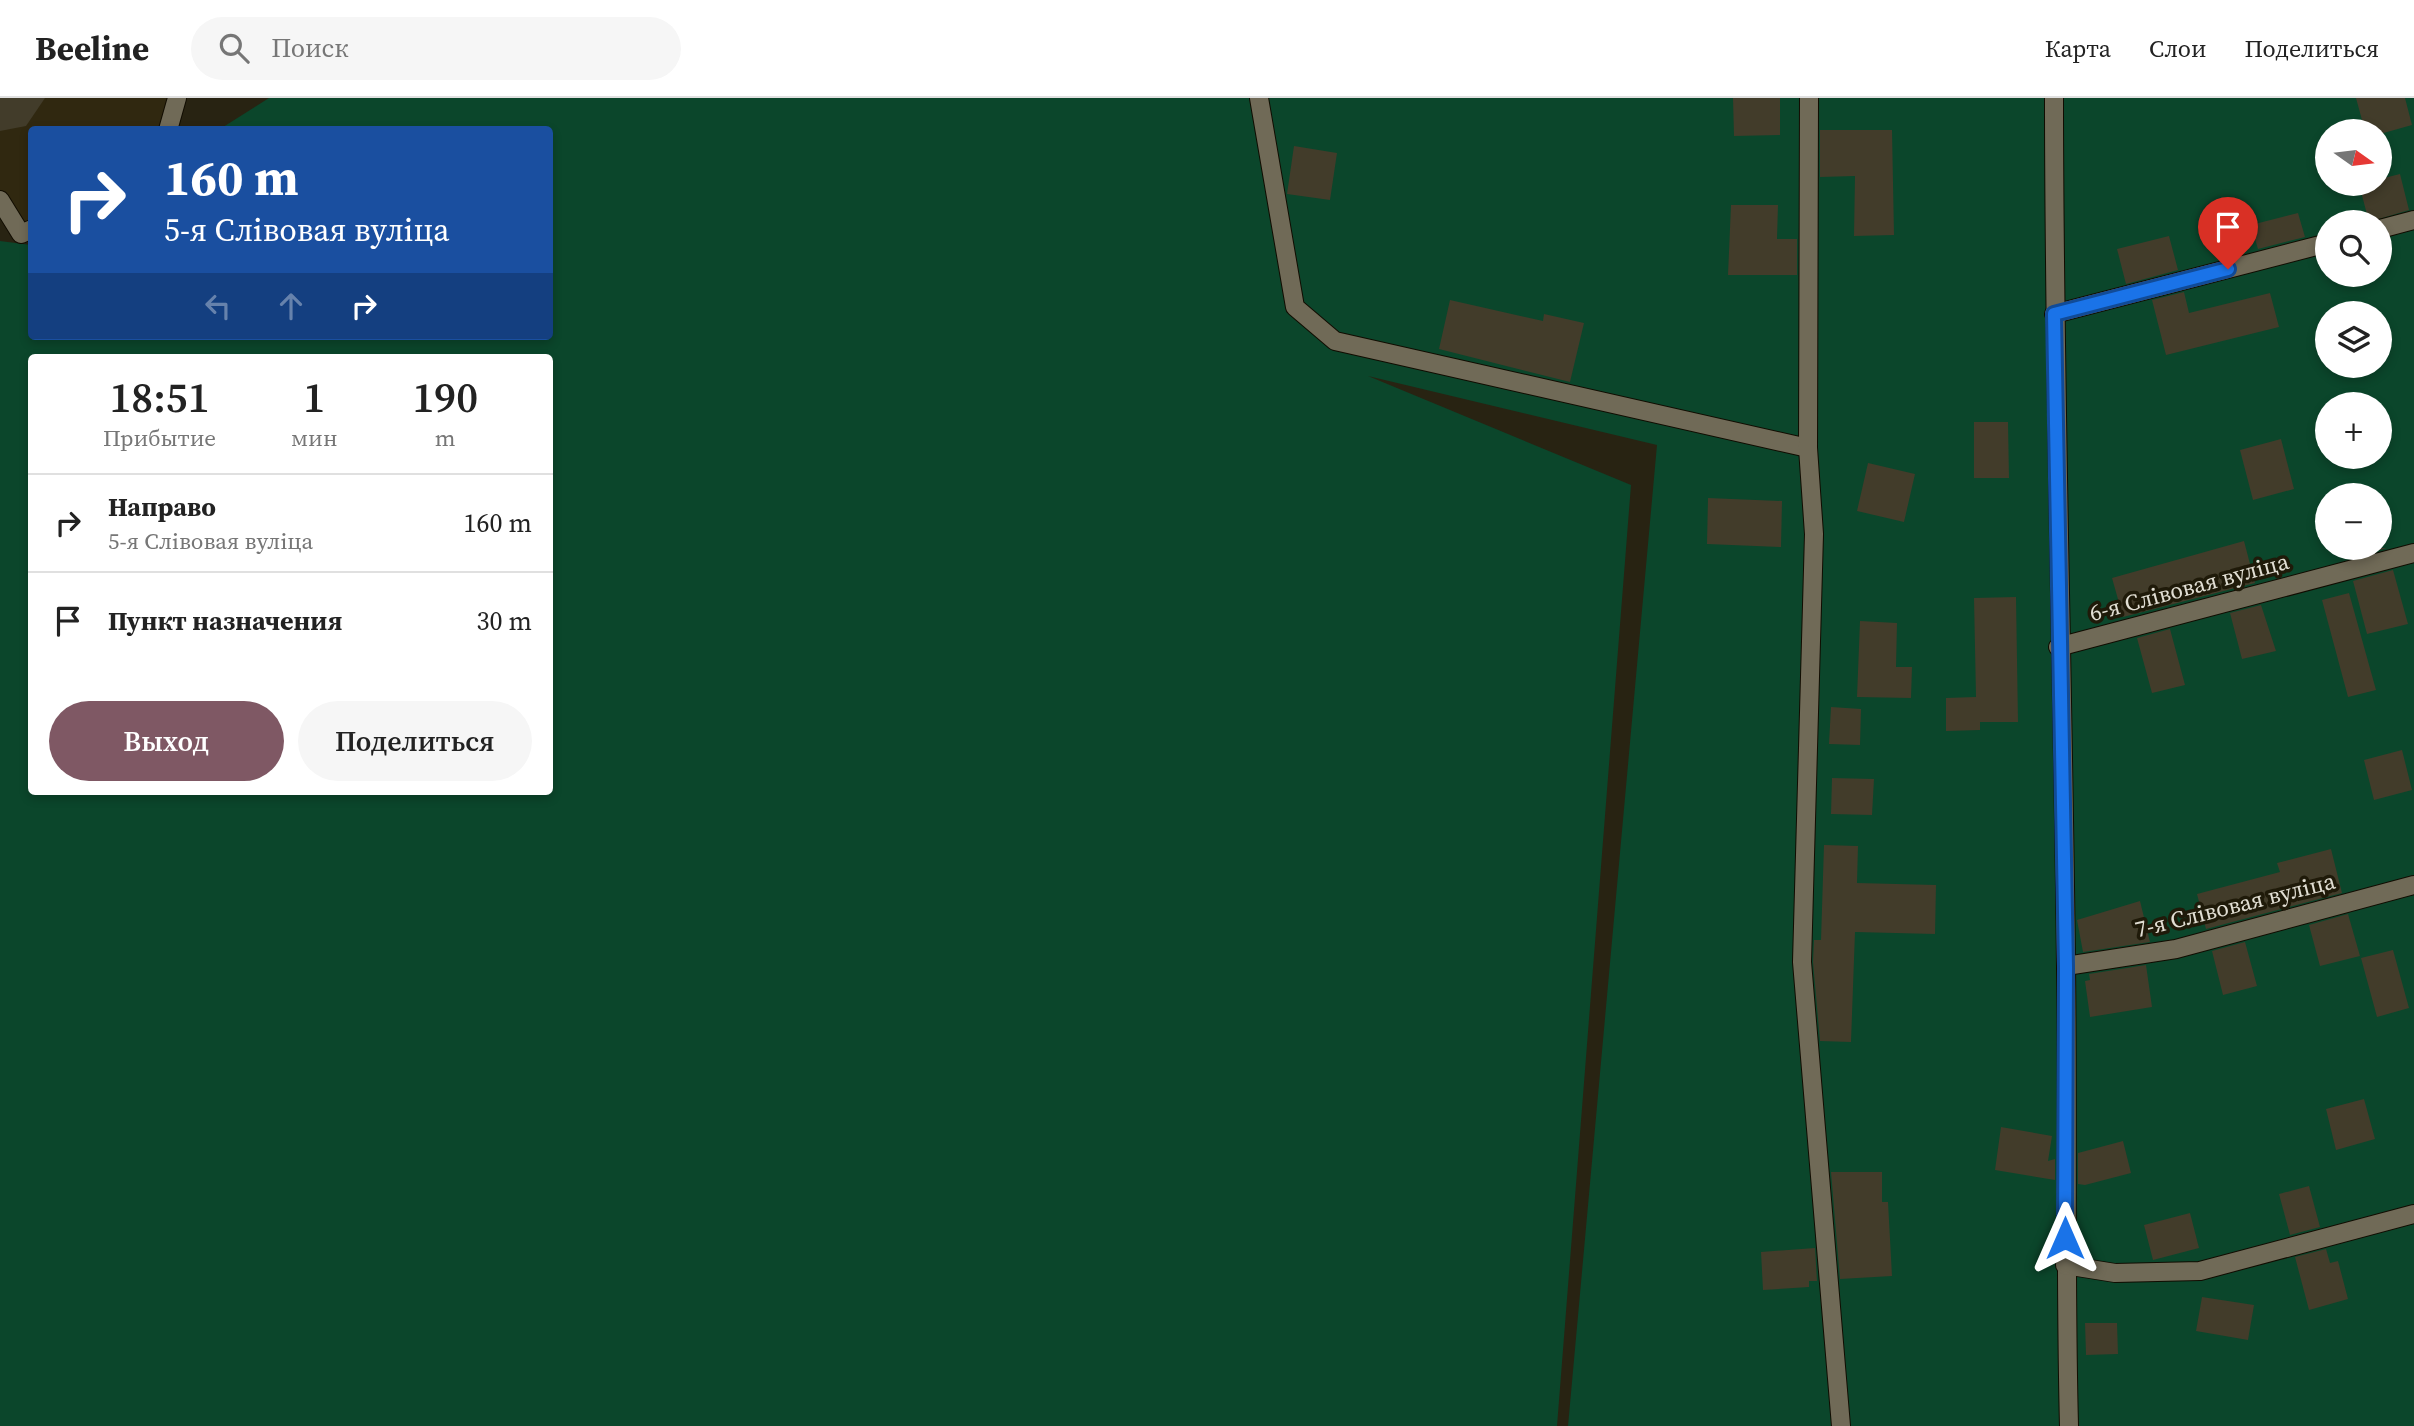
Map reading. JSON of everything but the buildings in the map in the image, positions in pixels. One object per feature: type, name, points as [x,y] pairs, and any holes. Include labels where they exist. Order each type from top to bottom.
[{"type":"street","points":[[169,126],[177,98]]},
{"type":"street","points":[[1259,98],[1295,307],[1335,341],[1808,447]]},
{"type":"street","points":[[1809,98],[1808,447],[1814,534],[1802,962],[1840,1426]]},
{"type":"street","points":[[2054,98],[2054,314],[2066,967],[2065,1265],[2069,1426]]},
{"type":"street","points":[[0,200],[21,234],[28,231]]},
{"type":"street","points":[[2392,226],[2414,220]]},
{"type":"street","points":[[2054,314],[2315,246]]},
{"type":"street","name":"6-я Слівовая вуліца","points":[[2059,647],[2414,552]]},
{"type":"street","name":"7-я Слівовая вуліца","points":[[2066,967],[2176,949],[2414,885]]},
{"type":"street","points":[[2065,1265],[2115,1273],[2200,1271],[2414,1214]]},
{"type":"shaded area","points":[[0,98],[180,98],[160,126],[28,126],[28,225],[0,212]]},
{"type":"green space","points":[[269,98],[2414,98],[2414,1426],[1568,1426],[1657,445],[1368,376],[1631,485],[1557,1426],[0,1426],[0,241],[28,245],[28,340],[553,340],[553,126],[225,126]]},
{"type":"route","points":[[2065,1238],[2066,967],[2054,314],[2228,269]]}]
